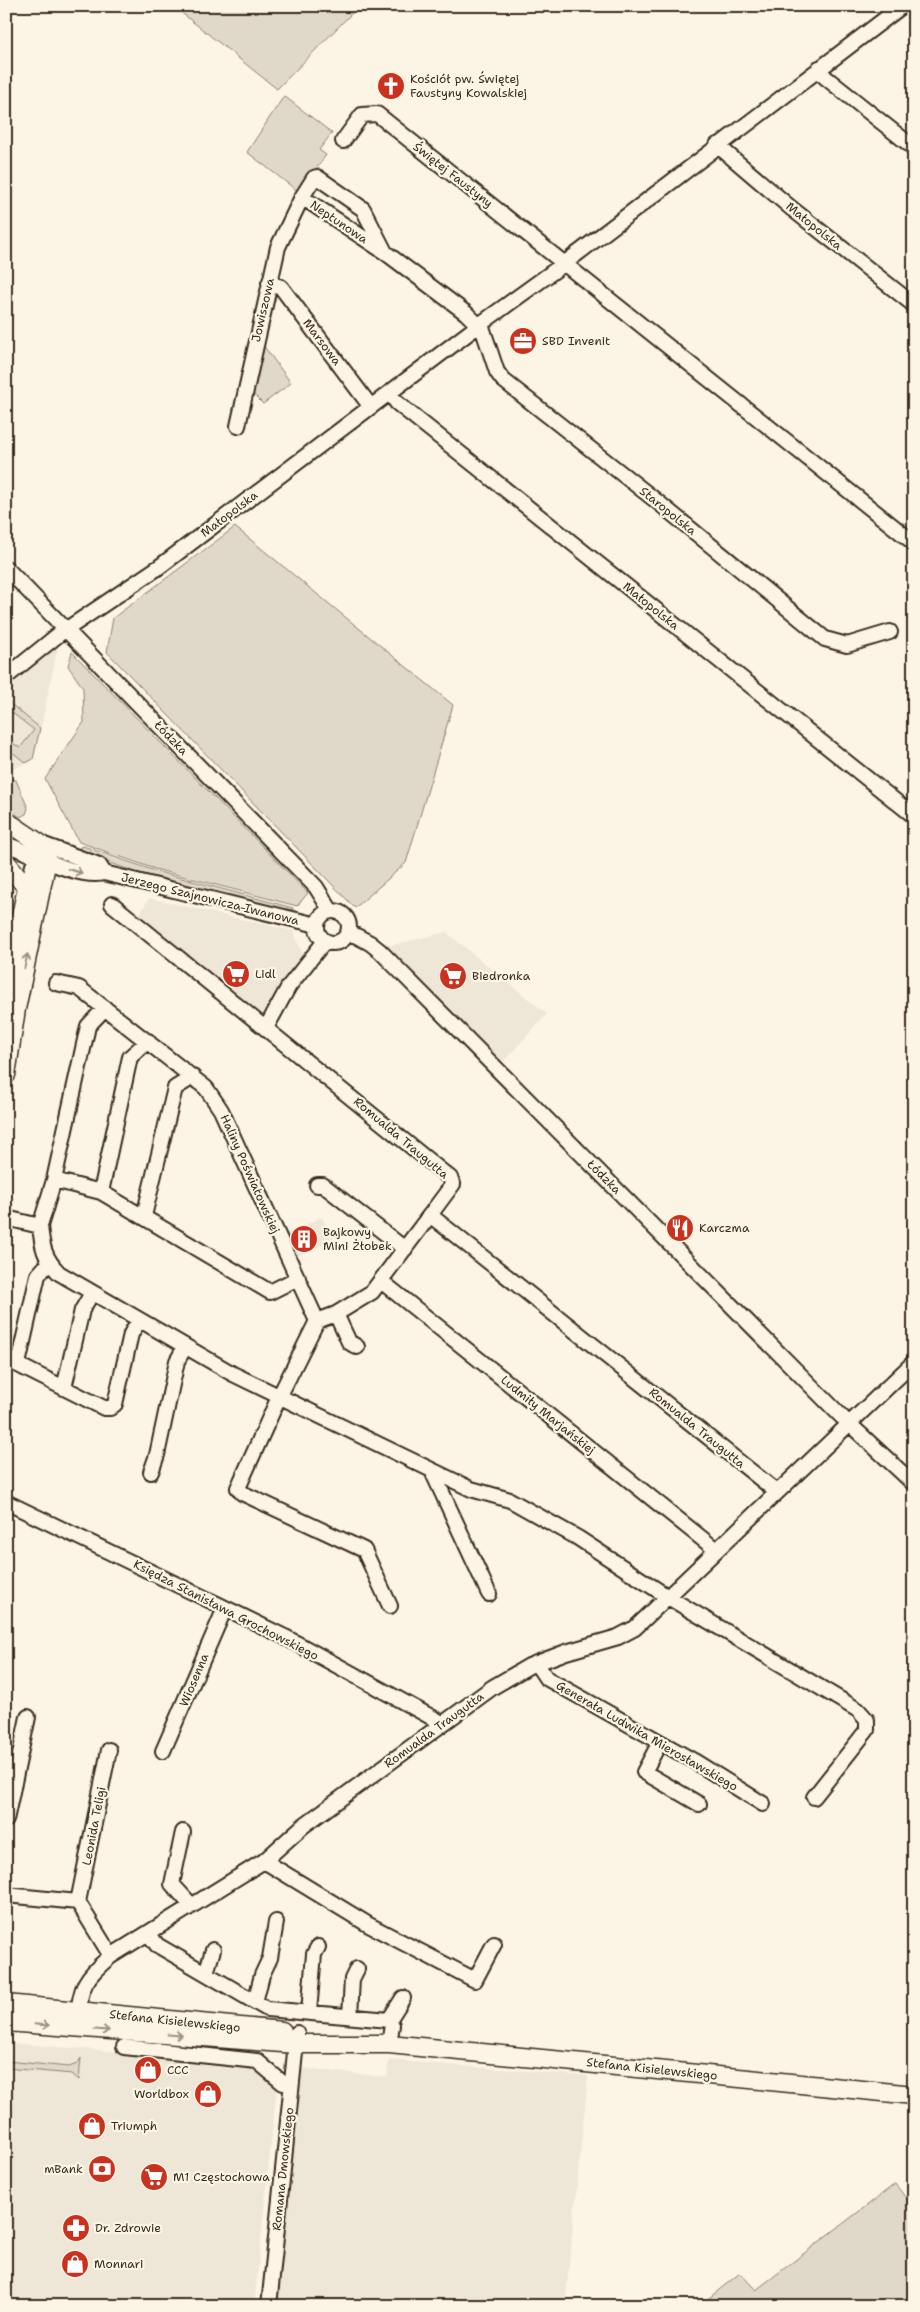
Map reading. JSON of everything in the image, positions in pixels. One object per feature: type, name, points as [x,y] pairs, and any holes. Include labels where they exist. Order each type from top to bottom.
[{"type":"main road","points":[[6,1075],[40,853],[8,823]]},
{"type":"main road","points":[[6,862],[26,888],[6,986]]},
{"type":"main road","name":"Stefana Kisielewskiego","points":[[6,2004],[78,2020]]},
{"type":"main road","name":"Stefana Kisielewskiego","points":[[6,2022],[78,2020],[297,2038],[336,2045],[343,2043],[390,2044],[914,2095]]},
{"type":"street","name":"Małopolska","points":[[6,677],[66,630],[159,567],[479,325],[565,264],[717,145],[902,6]]},
{"type":"street","points":[[819,68],[825,76],[914,148]]},
{"type":"street","name":"Świętej Faustyny","points":[[343,141],[362,115],[376,114],[565,264]]},
{"type":"street","name":"Małopolska","points":[[717,145],[791,208],[914,305]]},
{"type":"street","name":"Neptunowa","points":[[386,253],[363,209],[317,178],[310,181],[302,197],[386,253],[466,313],[479,325]]},
{"type":"street","name":"Jowiszowa","points":[[238,426],[278,247],[302,197]]},
{"type":"street","points":[[565,264],[914,543]]},
{"type":"street","name":"Marsowa","points":[[269,283],[281,287],[371,407]]},
{"type":"street","name":"Staropolska","points":[[479,325],[485,336],[497,372],[503,380],[659,503],[825,639],[846,645],[890,632]]},
{"type":"street","name":"Małopolska","points":[[390,393],[397,403],[914,816]]},
{"type":"street","name":"Łódzka","points":[[6,568],[316,887],[331,911]]},
{"type":"street","name":"Jerzego Szajnowicza-Iwanowa","points":[[6,844],[40,853],[70,870],[94,876],[104,873],[317,925]]},
{"type":"street","points":[[26,888],[40,853]]},
{"type":"street","name":"Romualda Traugutta","points":[[112,904],[450,1178],[453,1184],[430,1215],[776,1492]]},
{"type":"street","points":[[331,911],[339,912],[346,917],[349,924],[349,932],[339,942],[325,941],[319,936],[317,925],[321,917],[331,911]]},
{"type":"street","name":"Łódzka","points":[[349,932],[370,943],[387,958],[851,1426],[914,1484]]},
{"type":"street","points":[[266,1028],[289,986],[325,941]]},
{"type":"street","name":"Haliny Poświatowskiej","points":[[56,983],[79,988],[206,1088],[221,1110],[317,1321]]},
{"type":"street","points":[[105,1008],[88,1026],[54,1180],[40,1226],[42,1249],[49,1263],[59,1273],[92,1293],[233,1374],[471,1489],[510,1500],[578,1538],[668,1597],[864,1715],[868,1724],[867,1730],[814,1797]]},
{"type":"street","points":[[101,1192],[130,1057],[148,1041]]},
{"type":"street","points":[[144,1216],[175,1088],[193,1077]]},
{"type":"street","points":[[54,1180],[101,1192],[270,1292],[298,1278]]},
{"type":"street","points":[[317,1185],[323,1185],[405,1249]]},
{"type":"street","points":[[390,1606],[364,1550],[242,1493],[238,1488],[279,1397],[317,1321],[336,1314],[372,1292],[430,1215]]},
{"type":"street","points":[[6,1218],[40,1226]]},
{"type":"street","points":[[49,1263],[38,1275],[12,1362],[104,1408],[110,1408],[115,1404],[131,1334],[139,1320]]},
{"type":"street","name":"Ludmiły Marjańskiej","points":[[381,1281],[715,1549]]},
{"type":"street","points":[[64,1388],[82,1310],[92,1293]]},
{"type":"street","points":[[336,1314],[348,1342],[357,1347]]},
{"type":"street","points":[[151,1472],[157,1456],[177,1361],[185,1347]]},
{"type":"street","name":"Romualda Traugutta","points":[[78,2020],[81,1991],[92,1972],[111,1956],[264,1861],[303,1826],[493,1687],[536,1663],[618,1637],[635,1628],[715,1549],[851,1426],[914,1362]]},
{"type":"street","points":[[432,1471],[489,1594]]},
{"type":"street","name":"Księdza Stanisława Grochowskiego","points":[[6,1502],[285,1637],[442,1723]]},
{"type":"street","name":"Wiosenna","points":[[163,1752],[225,1608]]},
{"type":"street","name":"Generała Ludwika Mierosławskiego","points":[[536,1663],[546,1678],[660,1742],[763,1804]]},
{"type":"street","points":[[6,1820],[28,1717]]},
{"type":"street","points":[[660,1742],[644,1772],[699,1804]]},
{"type":"street","name":"Leonida Teligi","points":[[78,1902],[109,1750]]},
{"type":"street","points":[[183,1832],[172,1884],[192,1906]]},
{"type":"street","points":[[264,1861],[369,1925],[475,1980],[494,1944]]},
{"type":"street","points":[[6,1895],[78,1902],[111,1956]]},
{"type":"street","points":[[255,2002],[262,1975],[270,1958],[276,1922]]},
{"type":"street","points":[[148,1933],[157,1945],[267,2009],[389,2020]]},
{"type":"street","points":[[309,2012],[314,1954],[318,1947]]},
{"type":"street","points":[[206,1974],[213,1950]]},
{"type":"street","points":[[350,2016],[352,1979],[357,1969]]},
{"type":"street","points":[[389,2020],[403,1998]]},
{"type":"street","points":[[389,2020],[392,2025],[390,2044]]},
{"type":"street","name":"Romana Dmowskiego","points":[[269,2306],[297,2038]]},
{"type":"street","points":[[124,2047],[257,2061],[284,2083],[292,2083]]},
{"type":"shaded area","points":[[173,6],[359,6],[277,89]]},
{"type":"shaded area","points":[[284,96],[332,133],[319,150],[326,155],[300,193],[247,152]]},
{"type":"shaded area","points":[[263,345],[291,383],[263,404],[253,394]]},
{"type":"shaded area","points":[[235,527],[453,705],[406,863],[355,908],[107,652],[113,618]]},
{"type":"shaded area","points":[[59,642],[34,760],[6,772],[6,683]]},
{"type":"shaded area","points":[[72,652],[308,893],[297,906],[155,869],[79,842],[45,779],[84,722],[83,688],[68,666]]},
{"type":"shaded area","points":[[6,692],[10,696],[7,701],[40,728],[33,759],[26,763],[6,747],[6,738],[20,748],[34,730],[6,708]]},
{"type":"shaded area","points":[[16,780],[28,808],[26,814],[20,817],[6,807],[6,781]]},
{"type":"shaded area","points":[[83,846],[155,871],[293,908],[293,915],[162,881],[78,852],[80,847]]},
{"type":"shaded area","points":[[149,898],[293,931],[303,955],[284,978],[268,1011],[259,1013],[138,917]]},
{"type":"shaded area","points":[[446,932],[547,1014],[502,1063],[394,954],[389,946]]},
{"type":"shaded area","points":[[322,1217],[333,1240],[295,1257],[285,1234]]},
{"type":"shaded area","points":[[6,2043],[252,2062],[277,2086],[254,2306],[6,2306]]},
{"type":"shaded area","points":[[81,2058],[79,2080],[72,2074],[6,2068],[7,2061],[69,2067],[77,2064]]},
{"type":"shaded area","points":[[389,2060],[588,2076],[565,2306],[277,2306],[301,2068],[387,2077]]},
{"type":"shaded area","points":[[895,2184],[914,2208],[914,2306],[699,2306],[740,2273],[756,2290]]},
{"type":"place","name":"Kościół pw. Świętej Faustyny Kowalskiej","points":[[391,86]]},
{"type":"place","name":"SBD Invenit","points":[[523,341]]},
{"type":"place","name":"Lidl","points":[[236,974]]},
{"type":"place","name":"Biedronka","points":[[453,976]]},
{"type":"place","name":"Karczma","points":[[680,1228]]},
{"type":"place","name":"Bajkowy Mini Żłobek","points":[[304,1239]]},
{"type":"place","name":"CCC","points":[[148,2070]]},
{"type":"place","name":"Worldbox","points":[[208,2094]]},
{"type":"place","name":"Triumph","points":[[92,2126]]},
{"type":"place","name":"mBank","points":[[102,2169]]},
{"type":"place","name":"M1 Częstochowa","points":[[154,2177]]},
{"type":"place","name":"Dr. Zdrowie","points":[[76,2228]]},
{"type":"place","name":"Monnari","points":[[75,2264]]}]
